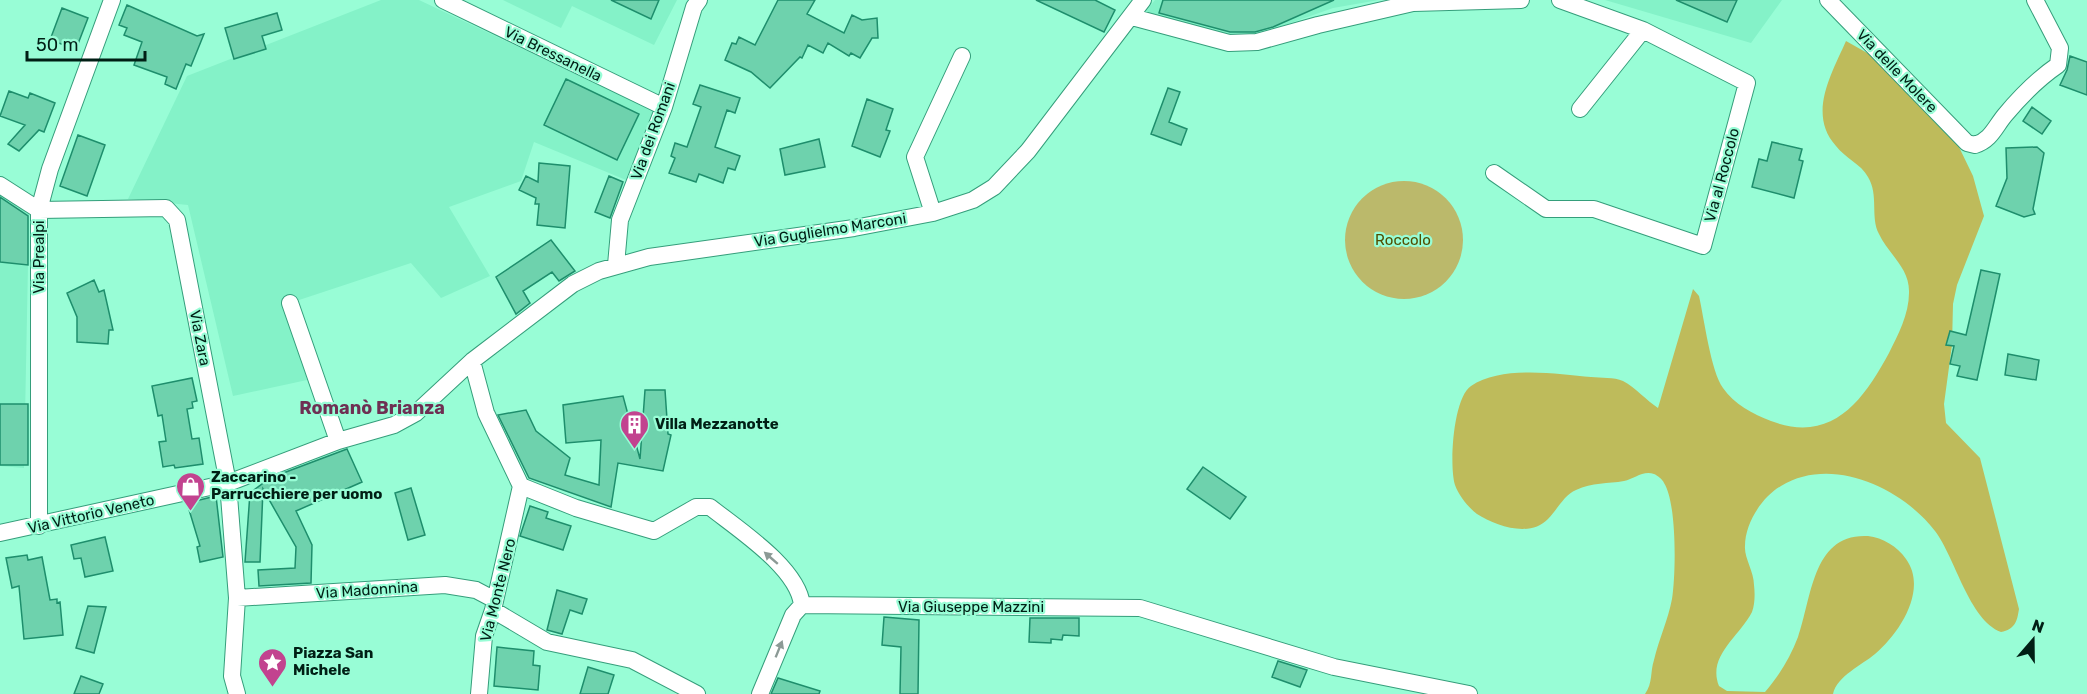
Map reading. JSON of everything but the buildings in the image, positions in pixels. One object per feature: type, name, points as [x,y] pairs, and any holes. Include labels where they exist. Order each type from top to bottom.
[{"type":"street","name":"Via Prealpi","points":[[39,526],[39,210],[50,169],[112,0]]},
{"type":"street","name":"Via Bressanella","points":[[443,0],[664,107]]},
{"type":"street","name":"Via dei Romani","points":[[616,265],[620,220],[664,107],[693,7],[699,0]]},
{"type":"street","name":"Via Guglielmo Marconi","points":[[472,361],[573,284],[616,265],[649,257],[854,228],[933,213],[973,200],[994,187],[1028,151],[1143,0]]},
{"type":"street","points":[[1132,17],[1229,44],[1257,42],[1413,3],[1521,0]]},
{"type":"street","name":"Via al Roccolo","points":[[1494,173],[1546,209],[1594,209],[1703,246],[1747,82],[1643,30],[1560,0]]},
{"type":"street","name":"Via delle Molere","points":[[1828,0],[1966,142],[1975,145],[1988,138],[2005,115],[2044,74],[2058,65],[2060,48],[2035,0]]},
{"type":"street","points":[[1580,109],[1643,30]]},
{"type":"street","points":[[933,213],[915,157],[962,56]]},
{"type":"street","points":[[0,185],[39,210]]},
{"type":"street","name":"Via Zara","points":[[39,210],[166,208],[177,220],[228,483],[237,598],[232,676],[237,694]]},
{"type":"street","points":[[290,303],[338,441]]},
{"type":"street","points":[[472,361],[486,413],[521,486],[593,514],[654,531],[696,507],[710,507],[779,565],[795,582],[802,605],[793,615],[760,694]]},
{"type":"street","name":"Via Vittorio Veneto","points":[[0,533],[228,483],[338,441],[394,425],[416,413],[472,361]]},
{"type":"street","name":"Via Monte Nero","points":[[479,694],[484,636],[494,605],[521,486]]},
{"type":"street","name":"Via Madonnina","points":[[237,598],[446,585],[476,590],[546,642],[632,660],[697,694]]},
{"type":"street","name":"Via Giuseppe Mazzini","points":[[802,605],[1140,608],[1334,667],[1469,694]]},
{"type":"shaded area","points":[[381,0],[419,0],[654,111],[626,180],[534,142],[521,181],[449,207],[490,276],[441,298],[411,263],[290,303],[307,380],[233,396],[188,205],[128,199],[187,76]]},
{"type":"shaded area","points":[[503,0],[677,0],[654,45],[572,6],[561,28]]},
{"type":"shaded area","points":[[1155,0],[1379,0],[1333,8],[1240,41],[1144,14]]},
{"type":"shaded area","points":[[1605,0],[1782,0],[1751,43]]},
{"type":"shaded area","points":[[1846,41],[1869,54],[1958,145],[1973,176],[1984,216],[1957,285],[1953,304],[1952,345],[1944,404],[1946,423],[1980,458],[2019,609],[2017,618],[2012,627],[2001,632],[1980,615],[1935,531],[1904,501],[1865,481],[1843,475],[1822,474],[1801,477],[1781,486],[1767,497],[1751,520],[1745,551],[1754,580],[1754,606],[1746,621],[1726,647],[1717,665],[1716,675],[1719,686],[1727,691],[1765,692],[1784,666],[1795,645],[1817,571],[1825,556],[1835,545],[1849,538],[1868,536],[1879,539],[1894,547],[1906,559],[1912,571],[1914,584],[1908,610],[1902,623],[1875,654],[1839,682],[1833,694],[1645,694],[1670,607],[1673,588],[1675,557],[1673,522],[1668,493],[1663,482],[1655,475],[1646,473],[1624,481],[1594,484],[1582,487],[1568,495],[1541,525],[1523,529],[1494,523],[1470,508],[1455,485],[1452,463],[1456,418],[1460,404],[1471,386],[1484,379],[1498,375],[1530,372],[1612,378],[1623,381],[1658,408],[1693,289],[1699,296],[1711,358],[1719,380],[1727,394],[1744,408],[1771,421],[1793,427],[1812,427],[1843,414],[1856,402],[1879,371],[1896,339],[1905,316],[1909,293],[1903,269],[1883,242],[1876,227],[1873,191],[1868,177],[1836,146],[1823,121],[1823,107],[1829,80]]},
{"type":"shaded area","points":[[0,191],[29,214],[24,468],[0,466]]},
{"type":"green space","name":"Roccolo","points":[[1404,181],[1427,185],[1446,198],[1459,217],[1463,240],[1459,263],[1446,282],[1427,295],[1404,299],[1381,295],[1362,282],[1349,263],[1345,240],[1349,217],[1362,198],[1381,185]]},
{"type":"place","name":"Villa Mezzanotte","points":[[634,450]]},
{"type":"place","name":"Zaccarino - Parrucchiere per uomo","points":[[190,512]]},
{"type":"place","name":"Piazza San Michele","points":[[272,688]]},
{"type":"district","name":"Romanò Brianza","points":[[372,408]]}]
